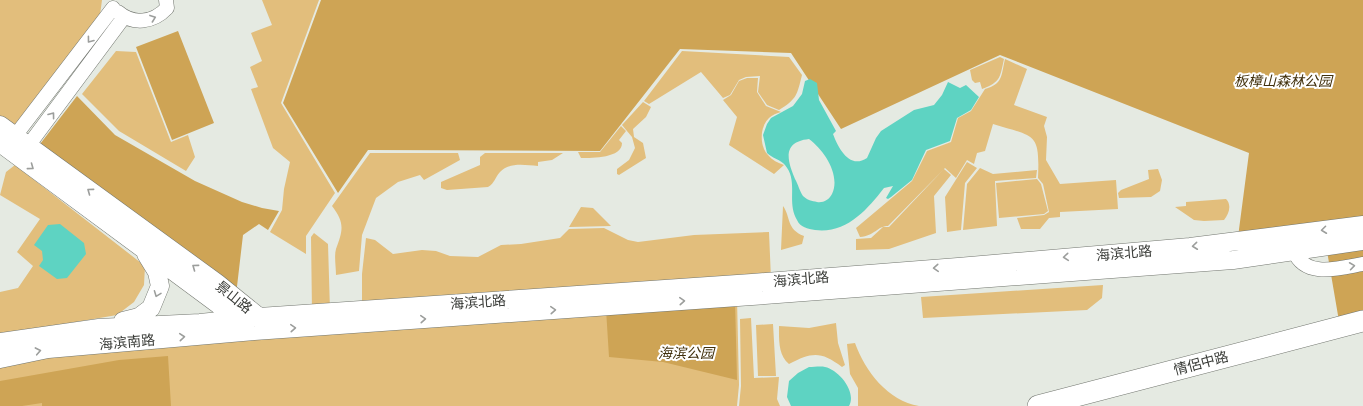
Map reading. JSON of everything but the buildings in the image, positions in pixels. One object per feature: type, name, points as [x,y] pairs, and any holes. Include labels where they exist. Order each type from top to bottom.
[{"type":"highway","name":"情侶中路","points":[[1038,406],[1363,321]]},
{"type":"highway","name":"情侶中路","points":[[1091,406],[1363,333]]},
{"type":"main road","name":"景山路","points":[[0,125],[14,142],[141,247],[239,320],[257,324]]},
{"type":"main road","name":"景山路","points":[[14,142],[217,283],[257,324]]},
{"type":"main road","name":"海滨北路","points":[[257,324],[1190,247],[1363,225]]},
{"type":"main road","name":"海滨北路","points":[[257,324],[752,296],[1233,260],[1363,241]]},
{"type":"main road","points":[[99,328],[139,317],[151,308],[160,286],[157,272],[141,247]]},
{"type":"main road","name":"海滨南路","points":[[0,342],[99,328],[239,320]]},
{"type":"main road","name":"海滨南路","points":[[0,359],[48,350],[257,324]]},
{"type":"street","points":[[14,142],[116,9],[137,20],[149,20],[160,16],[167,8],[166,0]]},
{"type":"street","points":[[1294,251],[1300,262],[1309,267],[1326,269],[1363,264]]},
{"type":"green space","points":[[0,0],[102,0],[100,15],[10,132],[0,125]]},
{"type":"green space","points":[[262,0],[319,0],[281,103],[335,193],[306,236],[306,254],[270,232],[282,210],[284,189],[290,162],[273,148],[251,89],[258,87],[250,67],[262,61],[251,33],[272,25]]},
{"type":"green space","name":"板樟山森林公园","points":[[321,0],[1363,0],[1363,219],[1238,237],[1249,153],[1000,55],[841,129],[791,53],[680,49],[600,151],[368,150],[338,193],[283,103]]},
{"type":"green space","points":[[178,31],[214,123],[172,140],[136,47]]},
{"type":"green space","points":[[116,51],[136,52],[171,142],[188,135],[195,157],[186,171],[119,131],[82,94]]},
{"type":"green space","points":[[682,51],[789,57],[802,75],[799,87],[793,99],[779,110],[767,105],[758,92],[760,76],[746,77],[739,80],[730,95],[723,98],[701,72],[649,104],[644,101]]},
{"type":"green space","points":[[1000,57],[1004,59],[999,78],[993,84],[982,89],[980,82],[975,83],[972,80],[970,70]]},
{"type":"green space","points":[[1005,59],[1027,69],[1014,105],[1047,117],[1044,126],[1047,137],[1046,160],[1060,184],[1116,180],[1118,209],[1060,212],[1060,217],[1049,218],[1040,229],[1021,229],[1017,218],[1044,215],[1049,212],[1043,184],[1038,178],[1038,152],[1036,144],[1032,139],[1018,131],[993,124],[985,151],[977,153],[974,164],[967,160],[956,178],[945,168],[888,226],[884,226],[869,235],[860,237],[856,228],[912,181],[927,151],[951,142],[958,118],[971,111],[985,89],[995,85],[998,82],[1002,75]]},
{"type":"green space","points":[[747,78],[758,78],[757,92],[766,106],[781,112],[769,118],[762,131],[762,141],[765,151],[775,161],[784,165],[774,174],[729,145],[737,117],[723,100],[731,95],[739,81]]},
{"type":"green space","points":[[77,96],[115,135],[195,181],[242,202],[279,211],[268,230],[259,224],[243,235],[236,295],[37,148]]},
{"type":"green space","points":[[643,102],[651,107],[646,117],[633,129],[634,137],[643,143],[646,158],[619,175],[617,174],[617,169],[629,160],[635,148],[632,137],[622,125]]},
{"type":"green space","points":[[621,126],[626,131],[619,140],[622,143],[621,148],[617,152],[606,156],[581,158],[578,152],[600,152]]},
{"type":"green space","points":[[370,153],[458,153],[460,160],[424,180],[420,175],[398,182],[376,198],[362,235],[359,271],[336,275],[335,252],[342,227],[339,217],[332,206]]},
{"type":"green space","points":[[485,153],[563,153],[552,160],[538,162],[538,166],[513,165],[508,167],[500,172],[492,184],[488,187],[447,190],[441,188],[441,182],[480,165],[480,157]]},
{"type":"green space","points":[[967,162],[977,168],[965,183],[961,230],[947,232],[945,197]]},
{"type":"green space","points":[[15,165],[145,266],[144,285],[134,302],[117,315],[0,335],[0,292],[18,288],[33,266],[17,252],[40,219],[0,195],[6,172]]},
{"type":"green space","points":[[980,168],[993,174],[1037,170],[1036,178],[995,181],[997,226],[963,230],[967,184]]},
{"type":"green space","points":[[944,169],[951,175],[934,196],[936,233],[889,249],[856,250],[856,239],[871,238],[883,227],[889,227]]},
{"type":"green space","points":[[1158,169],[1162,180],[1160,191],[1151,197],[1119,198],[1118,193],[1121,190],[1149,179],[1148,170]]},
{"type":"green space","points":[[1037,179],[1041,184],[1048,211],[1044,214],[999,218],[996,183]]},
{"type":"green space","points":[[1226,199],[1229,204],[1229,210],[1224,220],[1194,220],[1175,207],[1186,206],[1186,202]]},
{"type":"green space","points":[[783,206],[794,230],[804,236],[802,244],[781,250]]},
{"type":"green space","points":[[581,207],[593,208],[611,226],[569,227]]},
{"type":"green space","points":[[604,228],[628,240],[638,242],[694,235],[769,232],[771,279],[362,308],[362,274],[366,238],[375,240],[393,254],[422,250],[436,251],[450,256],[478,257],[501,245],[521,244],[560,238],[569,229]]},
{"type":"green space","points":[[314,233],[328,244],[330,310],[312,311],[311,237]]},
{"type":"green space","points":[[1363,245],[1363,321],[1340,327],[1327,251]]},
{"type":"green space","points":[[1103,285],[1102,298],[1087,310],[923,318],[921,297]]},
{"type":"green space","name":"海滨公园","points":[[737,298],[739,385],[737,406],[0,406],[0,359]]},
{"type":"green space","points":[[735,301],[737,380],[663,362],[609,357],[606,309]]},
{"type":"green space","points":[[751,318],[754,378],[779,377],[777,399],[780,406],[739,406],[741,386],[740,319]]},
{"type":"green space","points":[[836,323],[838,343],[845,365],[842,367],[828,358],[816,355],[804,357],[789,364],[785,360],[780,346],[779,326],[809,328]]},
{"type":"green space","points":[[773,324],[776,376],[758,376],[756,325]]},
{"type":"green space","points":[[855,343],[859,354],[871,374],[879,383],[897,398],[919,406],[858,406],[858,388],[850,374],[847,344]]},
{"type":"green space","points":[[168,356],[171,406],[42,406],[42,403],[22,406],[0,406],[0,381],[119,360]]},
{"type":"water","points":[[810,79],[817,83],[819,100],[836,131],[833,134],[838,145],[845,155],[855,161],[861,161],[867,158],[876,138],[881,131],[914,110],[934,105],[942,95],[948,82],[960,88],[966,85],[979,97],[971,110],[957,118],[950,141],[926,150],[912,180],[888,199],[886,198],[893,186],[884,188],[863,212],[846,224],[826,230],[815,230],[802,226],[798,222],[792,206],[792,185],[789,171],[783,163],[767,153],[763,135],[771,118],[793,106],[802,94],[805,81]],"holes":[[[809,139],[815,144],[830,164],[834,179],[834,187],[831,196],[826,201],[821,202],[811,201],[803,196],[792,172],[789,159],[789,153],[794,144]]]},
{"type":"water","points":[[60,224],[84,243],[86,254],[67,278],[57,279],[39,266],[43,260],[42,251],[34,245],[48,225]]},
{"type":"water","points":[[809,367],[825,367],[836,372],[849,388],[851,400],[849,406],[791,406],[787,397],[789,381],[798,373]]}]
